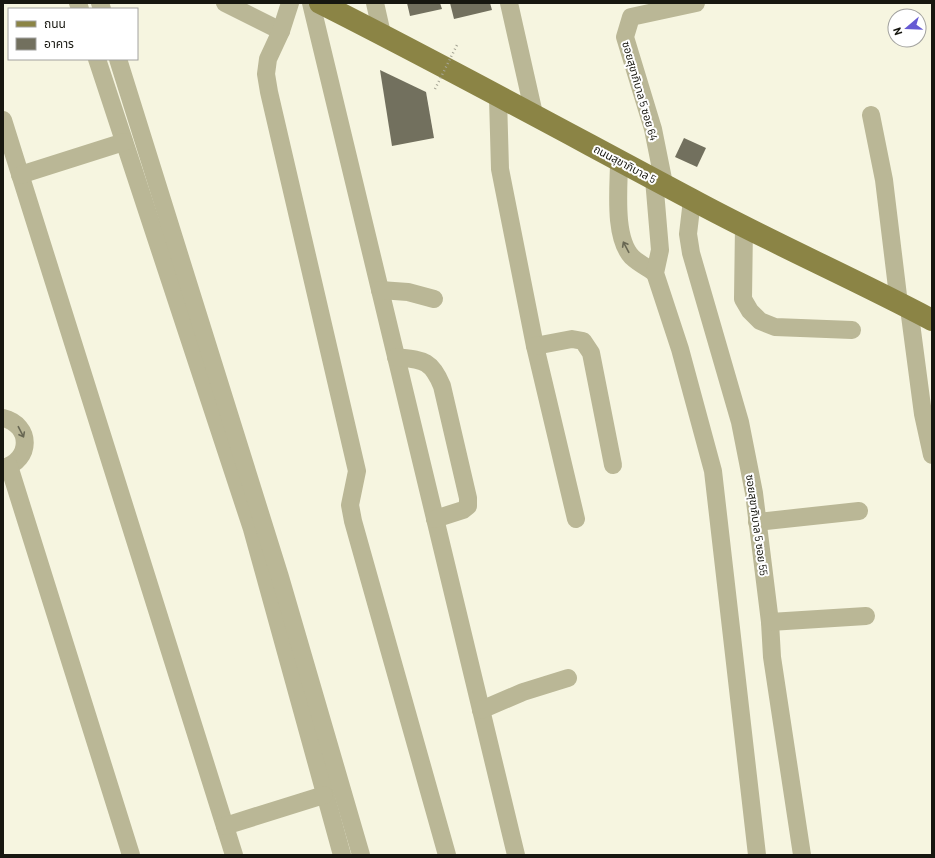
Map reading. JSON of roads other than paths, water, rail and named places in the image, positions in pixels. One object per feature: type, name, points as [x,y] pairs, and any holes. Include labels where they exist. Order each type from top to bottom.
[{"type":"main road","name":"ถนนสุขาภิบาล 5","points":[[320,3],[382,34],[498,98],[534,114],[692,200],[932,320]]},
{"type":"street","points":[[225,3],[281,31]]},
{"type":"street","points":[[290,3],[281,31],[268,59],[266,74],[356,471],[350,505],[353,521],[447,855]]},
{"type":"street","points":[[311,3],[516,855]]},
{"type":"street","points":[[375,3],[382,34]]},
{"type":"street","points":[[509,3],[534,114]]},
{"type":"street","name":"ซอยสุขาภิบาล 5 ซอย 64","points":[[659,182],[653,129],[625,37],[631,17],[696,3]]},
{"type":"street","points":[[97,60],[252,529],[324,795],[342,855]]},
{"type":"street","points":[[118,60],[280,576],[361,855]]},
{"type":"street","points":[[498,98],[500,169],[535,346],[576,519]]},
{"type":"street","points":[[871,115],[884,180],[923,414],[932,455]]},
{"type":"street","points":[[3,120],[234,855]]},
{"type":"street","points":[[20,175],[124,142]]},
{"type":"street","points":[[619,161],[619,223],[624,246],[632,257],[655,273]]},
{"type":"street","points":[[659,182],[660,250],[655,273],[680,350],[714,471],[757,855]]},
{"type":"street","name":"ซอยสุขาภิบาล 5 ซอย 55","points":[[692,200],[688,234],[692,253],[740,422],[754,493],[770,622],[772,658],[802,855]]},
{"type":"street","points":[[744,226],[743,299],[750,311],[760,321],[775,326],[852,330]]},
{"type":"street","points":[[380,290],[408,292],[434,299]]},
{"type":"street","points":[[535,346],[572,339],[583,341],[591,353],[613,465]]},
{"type":"street","points":[[396,357],[422,360],[438,375],[442,386],[468,498],[468,506],[463,510],[435,519]]},
{"type":"street","points":[[3,418],[17,424],[25,438],[22,455],[17,462],[6,467],[132,855]]},
{"type":"street","points":[[757,522],[859,511]]},
{"type":"street","points":[[770,622],[866,616]]},
{"type":"street","points":[[481,710],[523,692],[568,678]]},
{"type":"street","points":[[225,826],[324,795]]}]
